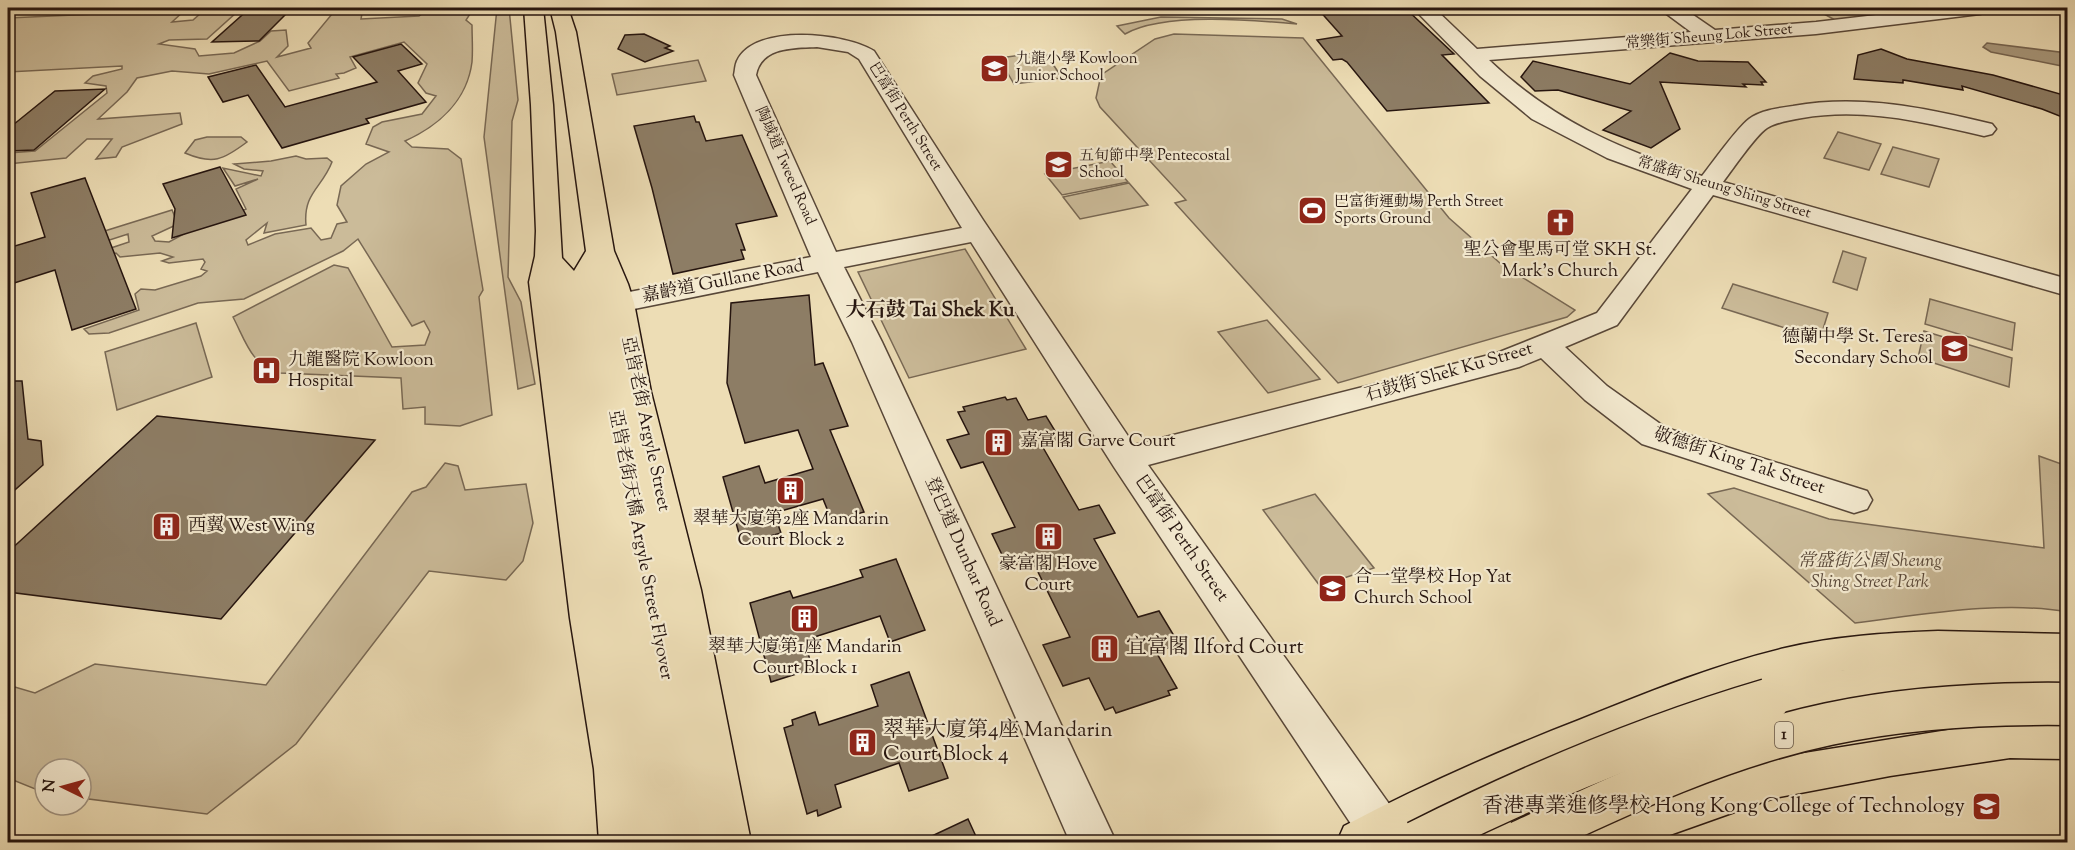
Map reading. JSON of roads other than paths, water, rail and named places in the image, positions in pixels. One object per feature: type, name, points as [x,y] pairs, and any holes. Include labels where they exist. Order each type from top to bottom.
[{"type":"main road","name":"亞皆老街 Argyle Street","points":[[533,8],[542,105],[575,265]]},
{"type":"main road","name":"亞皆老街 Argyle Street","points":[[560,8],[590,176],[575,265]]},
{"type":"main road","name":"亞皆老街 Argyle Street","points":[[575,265],[614,284],[635,392],[682,590],[728,843]]},
{"type":"main road","name":"亞皆老街 Argyle Street","points":[[575,265],[543,282],[590,618],[616,770],[622,843]]},
{"type":"main road","name":"亞皆老街天橋 Argyle Street Flyover","points":[[575,265],[621,581],[663,843]]},
{"type":"main road","name":"亞皆老街天橋 Argyle Street Flyover","points":[[575,265],[696,843]]},
{"type":"main road","points":[[1386,840],[1545,752],[1749,674],[1810,660],[1879,651],[1948,647],[2067,650]]},
{"type":"main road","name":"1","points":[[1386,840],[1496,802],[1580,765],[1703,718],[1768,700],[1823,689],[1951,676],[2067,675]]},
{"type":"main road","points":[[1695,694],[1728,700],[1757,716],[1769,732],[1773,743],[1774,778]]},
{"type":"main road","name":"1","points":[[1520,843],[1617,796],[1728,752],[1796,731],[1904,712],[1977,706],[2067,704]]},
{"type":"main road","points":[[1590,843],[1774,778],[1890,757],[2010,739],[2067,740]]},
{"type":"street","name":"常盛街 Sheung Shing Street","points":[[1423,8],[1524,102],[1559,126],[1630,159],[1707,186],[2067,288]]},
{"type":"street","points":[[1671,8],[1712,37]]},
{"type":"street","name":"常樂街 Sheung Lok Street","points":[[1474,55],[1816,28],[1980,8]]},
{"type":"street","name":"巴富街 Perth Street","points":[[744,69],[747,62],[762,50],[801,40],[842,42],[862,50],[1126,459],[1386,840]]},
{"type":"street","name":"陶域道 Tweed Road","points":[[744,69],[827,262]]},
{"type":"street","name":"石鼓街 Shek Ku Street","points":[[1126,459],[1508,360],[1607,319],[1707,186],[1757,124],[1778,115],[1826,107],[1888,110],[1984,129]]},
{"type":"street","points":[[827,262],[978,232]]},
{"type":"street","name":"嘉齡道 Gullane Road","points":[[619,303],[827,262]]},
{"type":"street","name":"登巴道 Dunbar Road","points":[[827,262],[867,342],[1093,843]]},
{"type":"street","name":"敬德街 King Tak Street","points":[[1546,346],[1596,393],[1654,436],[1854,500]]},
{"type":"place","name":"九龍小學 Kowloon Junior School","points":[[995,68]]},
{"type":"place","name":"五旬節中學 Pentecostal School","points":[[1058,165]]},
{"type":"place","name":"巴富街運動場 Perth Street Sports Ground","points":[[1313,211]]},
{"type":"place","name":"聖公會聖馬可堂 SKH St. Mark's Church","points":[[1560,222]]},
{"type":"place","name":"德蘭中學 St. Teresa Secondary School","points":[[1954,348]]},
{"type":"place","name":"九龍醫院 Kowloon Hospital","points":[[267,371]]},
{"type":"place","name":"嘉富閣 Garve Court","points":[[999,442]]},
{"type":"place","name":"翠華大廈第2座 Mandarin Court Block 2","points":[[791,491]]},
{"type":"place","name":"西翼 West Wing","points":[[167,527]]},
{"type":"place","name":"豪富閣 Hove Court","points":[[1048,536]]},
{"type":"place","name":"合一堂學校 Hop Yat Church School","points":[[1333,588]]},
{"type":"place","name":"翠華大廈第1座 Mandarin Court Block 1","points":[[805,619]]},
{"type":"place","name":"宜富閣 Ilford Court","points":[[1105,648]]},
{"type":"place","name":"翠華大廈第4座 Mandarin Court Block 4","points":[[862,743]]},
{"type":"place","name":"香港專業進修學校 Hong Kong College of Technology","points":[[1986,807]]},
{"type":"district","name":"大石鼓 Tai Shek Ku","points":[[930,311]]},
{"type":"park label","name":"常盛街公園 Sheung Shing Street Park","points":[[1870,572]]}]
